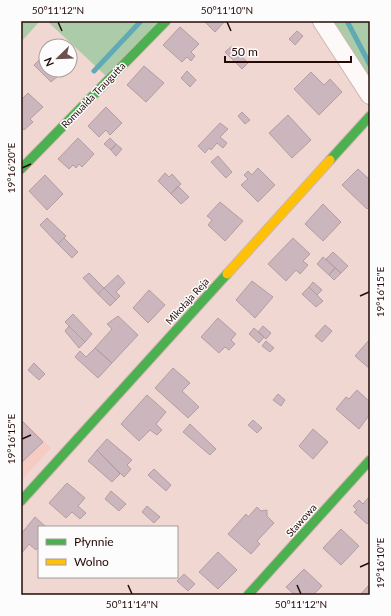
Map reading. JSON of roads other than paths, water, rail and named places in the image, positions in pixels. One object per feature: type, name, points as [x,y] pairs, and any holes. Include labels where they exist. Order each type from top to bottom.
[{"type":"street","name":"Romualda Traugutta","points":[[21,169],[166,21]]},
{"type":"street","points":[[322,21],[370,95]]},
{"type":"street","name":"Mikołaja Reja","points":[[21,501],[370,116]]},
{"type":"street","name":"Stawowa","points":[[248,595],[370,460]]},
{"type":"waterway","points":[[94,71],[141,21]]},
{"type":"waterway","points":[[347,21],[370,65]]}]
